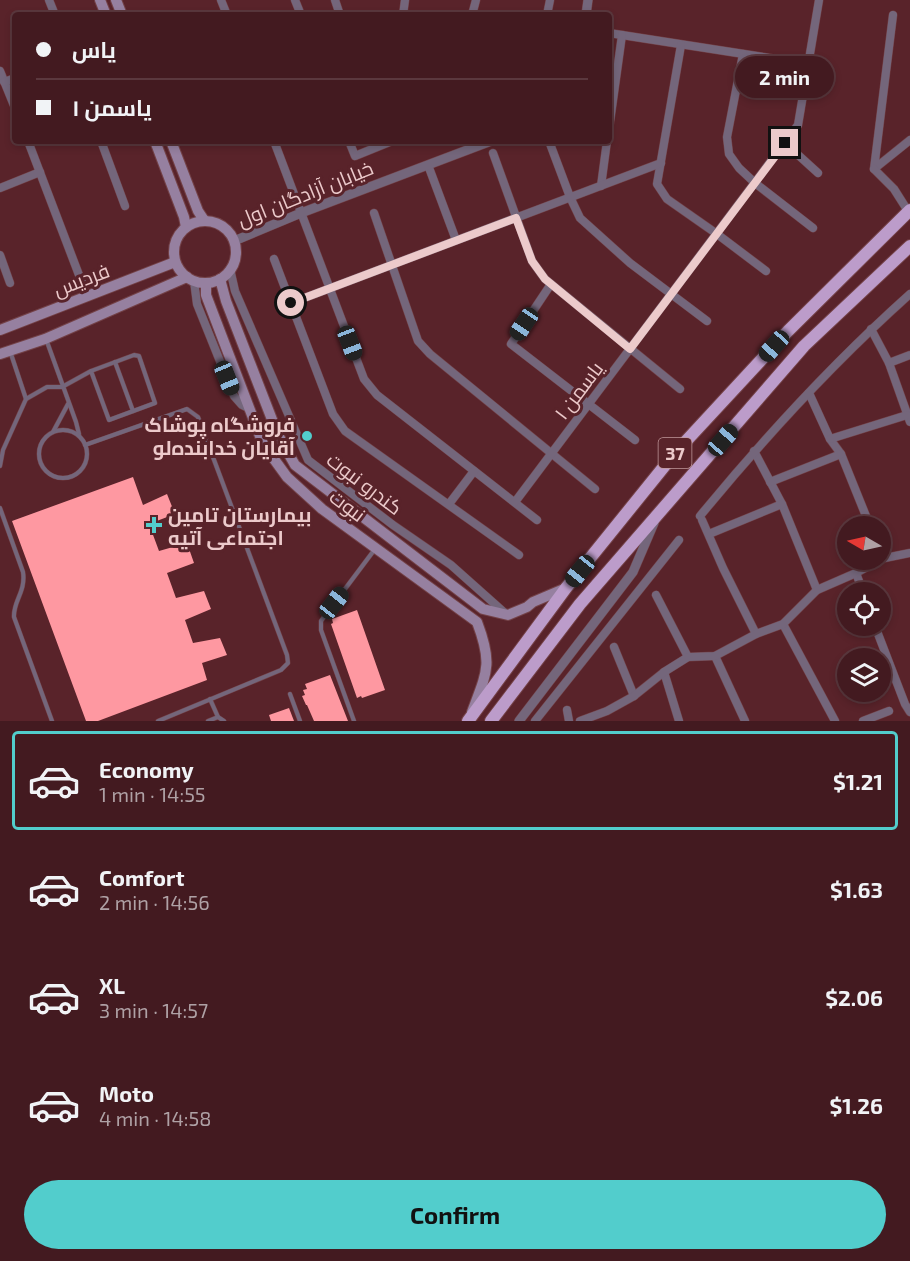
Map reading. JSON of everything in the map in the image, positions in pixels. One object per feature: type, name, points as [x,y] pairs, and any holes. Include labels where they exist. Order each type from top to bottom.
[{"type":"highway","name":"37","points":[[468,721],[566,588],[675,453],[788,331],[909,211]]},
{"type":"highway","name":"37","points":[[491,721],[580,604],[804,346],[910,246]]},
{"type":"highway","points":[[818,301],[812,310],[811,320],[820,325],[832,320]]},
{"type":"highway","points":[[788,331],[798,325],[808,329],[810,336],[804,346]]},
{"type":"main road","points":[[156,144],[186,227]]},
{"type":"main road","points":[[172,144],[198,211],[204,220]]},
{"type":"main road","points":[[5,352],[45,339],[196,280],[220,279],[231,269],[236,251],[230,232],[214,222],[204,220],[195,222],[186,227],[175,243],[174,252],[180,271],[196,280]]},
{"type":"main road","name":"فردیس","points":[[0,330],[176,262]]},
{"type":"main road","name":"نبوت","points":[[220,279],[226,301],[278,435],[296,465],[483,609],[507,615]]},
{"type":"main road","name":"نبوت","points":[[196,280],[206,295],[263,444],[287,477],[322,509],[477,622],[486,645],[487,672],[468,721]]},
{"type":"main road","points":[[507,615],[566,588]]},
{"type":"street","points":[[612,33],[808,64],[819,0]]},
{"type":"street","points":[[874,169],[893,15]]},
{"type":"street","points":[[612,107],[622,35]]},
{"type":"street","points":[[681,45],[657,184],[667,199],[766,271]]},
{"type":"street","points":[[743,54],[727,137],[729,154],[739,168],[755,183],[813,228]]},
{"type":"street","name":"یاسمن ۱","points":[[515,502],[798,125],[808,64]]},
{"type":"street","points":[[0,71],[12,101]]},
{"type":"street","points":[[4,82],[12,79]]},
{"type":"street","points":[[874,169],[910,140]]},
{"type":"street","points":[[785,143],[818,173]]},
{"type":"street","points":[[33,144],[40,172],[87,296]]},
{"type":"street","points":[[102,144],[125,206]]},
{"type":"street","points":[[275,144],[364,380],[377,395],[537,519]]},
{"type":"street","points":[[350,144],[355,156],[385,144]]},
{"type":"street","name":"خیابان آزادگان اول","points":[[234,241],[483,144]]},
{"type":"street","points":[[550,144],[580,218],[630,263],[707,321]]},
{"type":"street","points":[[601,186],[607,144]]},
{"type":"street","points":[[493,153],[532,261],[551,284],[680,389]]},
{"type":"street","points":[[291,303],[661,163]]},
{"type":"street","points":[[428,165],[456,240]]},
{"type":"street","points":[[874,169],[894,189],[909,211]]},
{"type":"street","points":[[0,188],[40,172]]},
{"type":"street","points":[[374,213],[418,341],[430,354],[595,489]]},
{"type":"street","points":[[0,255],[10,283]]},
{"type":"street","points":[[274,259],[333,414],[345,431],[519,555]]},
{"type":"street","name":"کندرو نبوت","points":[[231,269],[235,291],[308,460],[451,566],[507,615]]},
{"type":"street","points":[[551,284],[511,344],[635,440]]},
{"type":"street","points":[[756,634],[701,518],[754,451],[871,329],[910,294]]},
{"type":"street","points":[[830,439],[909,418],[889,363],[871,329]]},
{"type":"street","points":[[889,363],[910,355]]},
{"type":"street","points":[[809,393],[830,439],[841,454],[866,516]]},
{"type":"street","points":[[754,451],[782,504],[817,590]]},
{"type":"street","points":[[770,482],[841,454]]},
{"type":"street","points":[[449,504],[474,471]]},
{"type":"street","points":[[709,534],[782,504]]},
{"type":"street","points":[[519,721],[633,572],[658,514]]},
{"type":"street","points":[[535,721],[679,540]]},
{"type":"street","points":[[891,556],[910,553]]},
{"type":"street","points":[[580,721],[607,711],[634,696],[664,672],[688,657],[715,656],[756,634],[783,624],[817,590],[861,570]]},
{"type":"street","points":[[856,573],[859,582]]},
{"type":"street","points":[[656,596],[688,657]]},
{"type":"street","points":[[783,624],[835,721]]},
{"type":"street","points":[[879,636],[910,712]]},
{"type":"street","points":[[614,647],[634,696]]},
{"type":"street","points":[[715,656],[744,721]]},
{"type":"street","points":[[664,672],[679,721]]},
{"type":"street","points":[[567,710],[569,721]]},
{"type":"street","points":[[607,711],[611,721]]},
{"type":"street","points":[[863,721],[889,711]]},
{"type":"lane","points":[[45,339],[79,435],[87,450],[87,459],[77,474],[60,478],[52,475],[40,462],[41,444],[46,437],[62,429],[79,435]]},
{"type":"lane","points":[[5,352],[26,399]]},
{"type":"lane","points":[[0,466],[1,449],[26,399],[47,387],[62,387],[91,371],[134,355],[139,356],[155,403],[109,420],[91,371]]},
{"type":"lane","points":[[115,362],[133,411]]},
{"type":"lane","points":[[53,432],[68,403]]},
{"type":"lane","points":[[85,445],[187,410],[198,417],[233,506],[288,663],[281,670],[158,721]]},
{"type":"lane","points":[[0,508],[23,572],[24,582],[14,617],[52,721]]},
{"type":"lane","points":[[354,721],[321,630],[321,621],[376,548]]},
{"type":"lane","points":[[290,694],[300,721]]},
{"type":"lane","points":[[210,699],[218,717],[224,721]]},
{"type":"lane","points":[[208,721],[218,717]]},
{"type":"building","points":[[133,477],[143,505],[167,494],[175,514],[149,524],[159,551],[187,543],[194,563],[167,573],[176,598],[204,591],[211,609],[185,620],[193,643],[220,638],[227,655],[202,663],[207,680],[98,721],[86,721],[12,521]]},
{"type":"building","points":[[357,610],[385,690],[362,698],[361,696],[357,698],[331,624],[332,619]]},
{"type":"building","points":[[330,675],[348,721],[314,721],[302,696],[305,695],[303,690],[307,689],[305,684]]},
{"type":"building","points":[[289,708],[294,721],[271,721],[269,715]]},
{"type":"place","name":"فروشگاه پوشاک آقایان خدابنده‌لو","points":[[307,436]]},
{"type":"place","name":"بیمارستان تامین اجتماعی آتیه","points":[[154,525]]},
{"type":"route","points":[[291,303],[516,218],[532,261],[545,279],[630,349],[785,143]]}]
